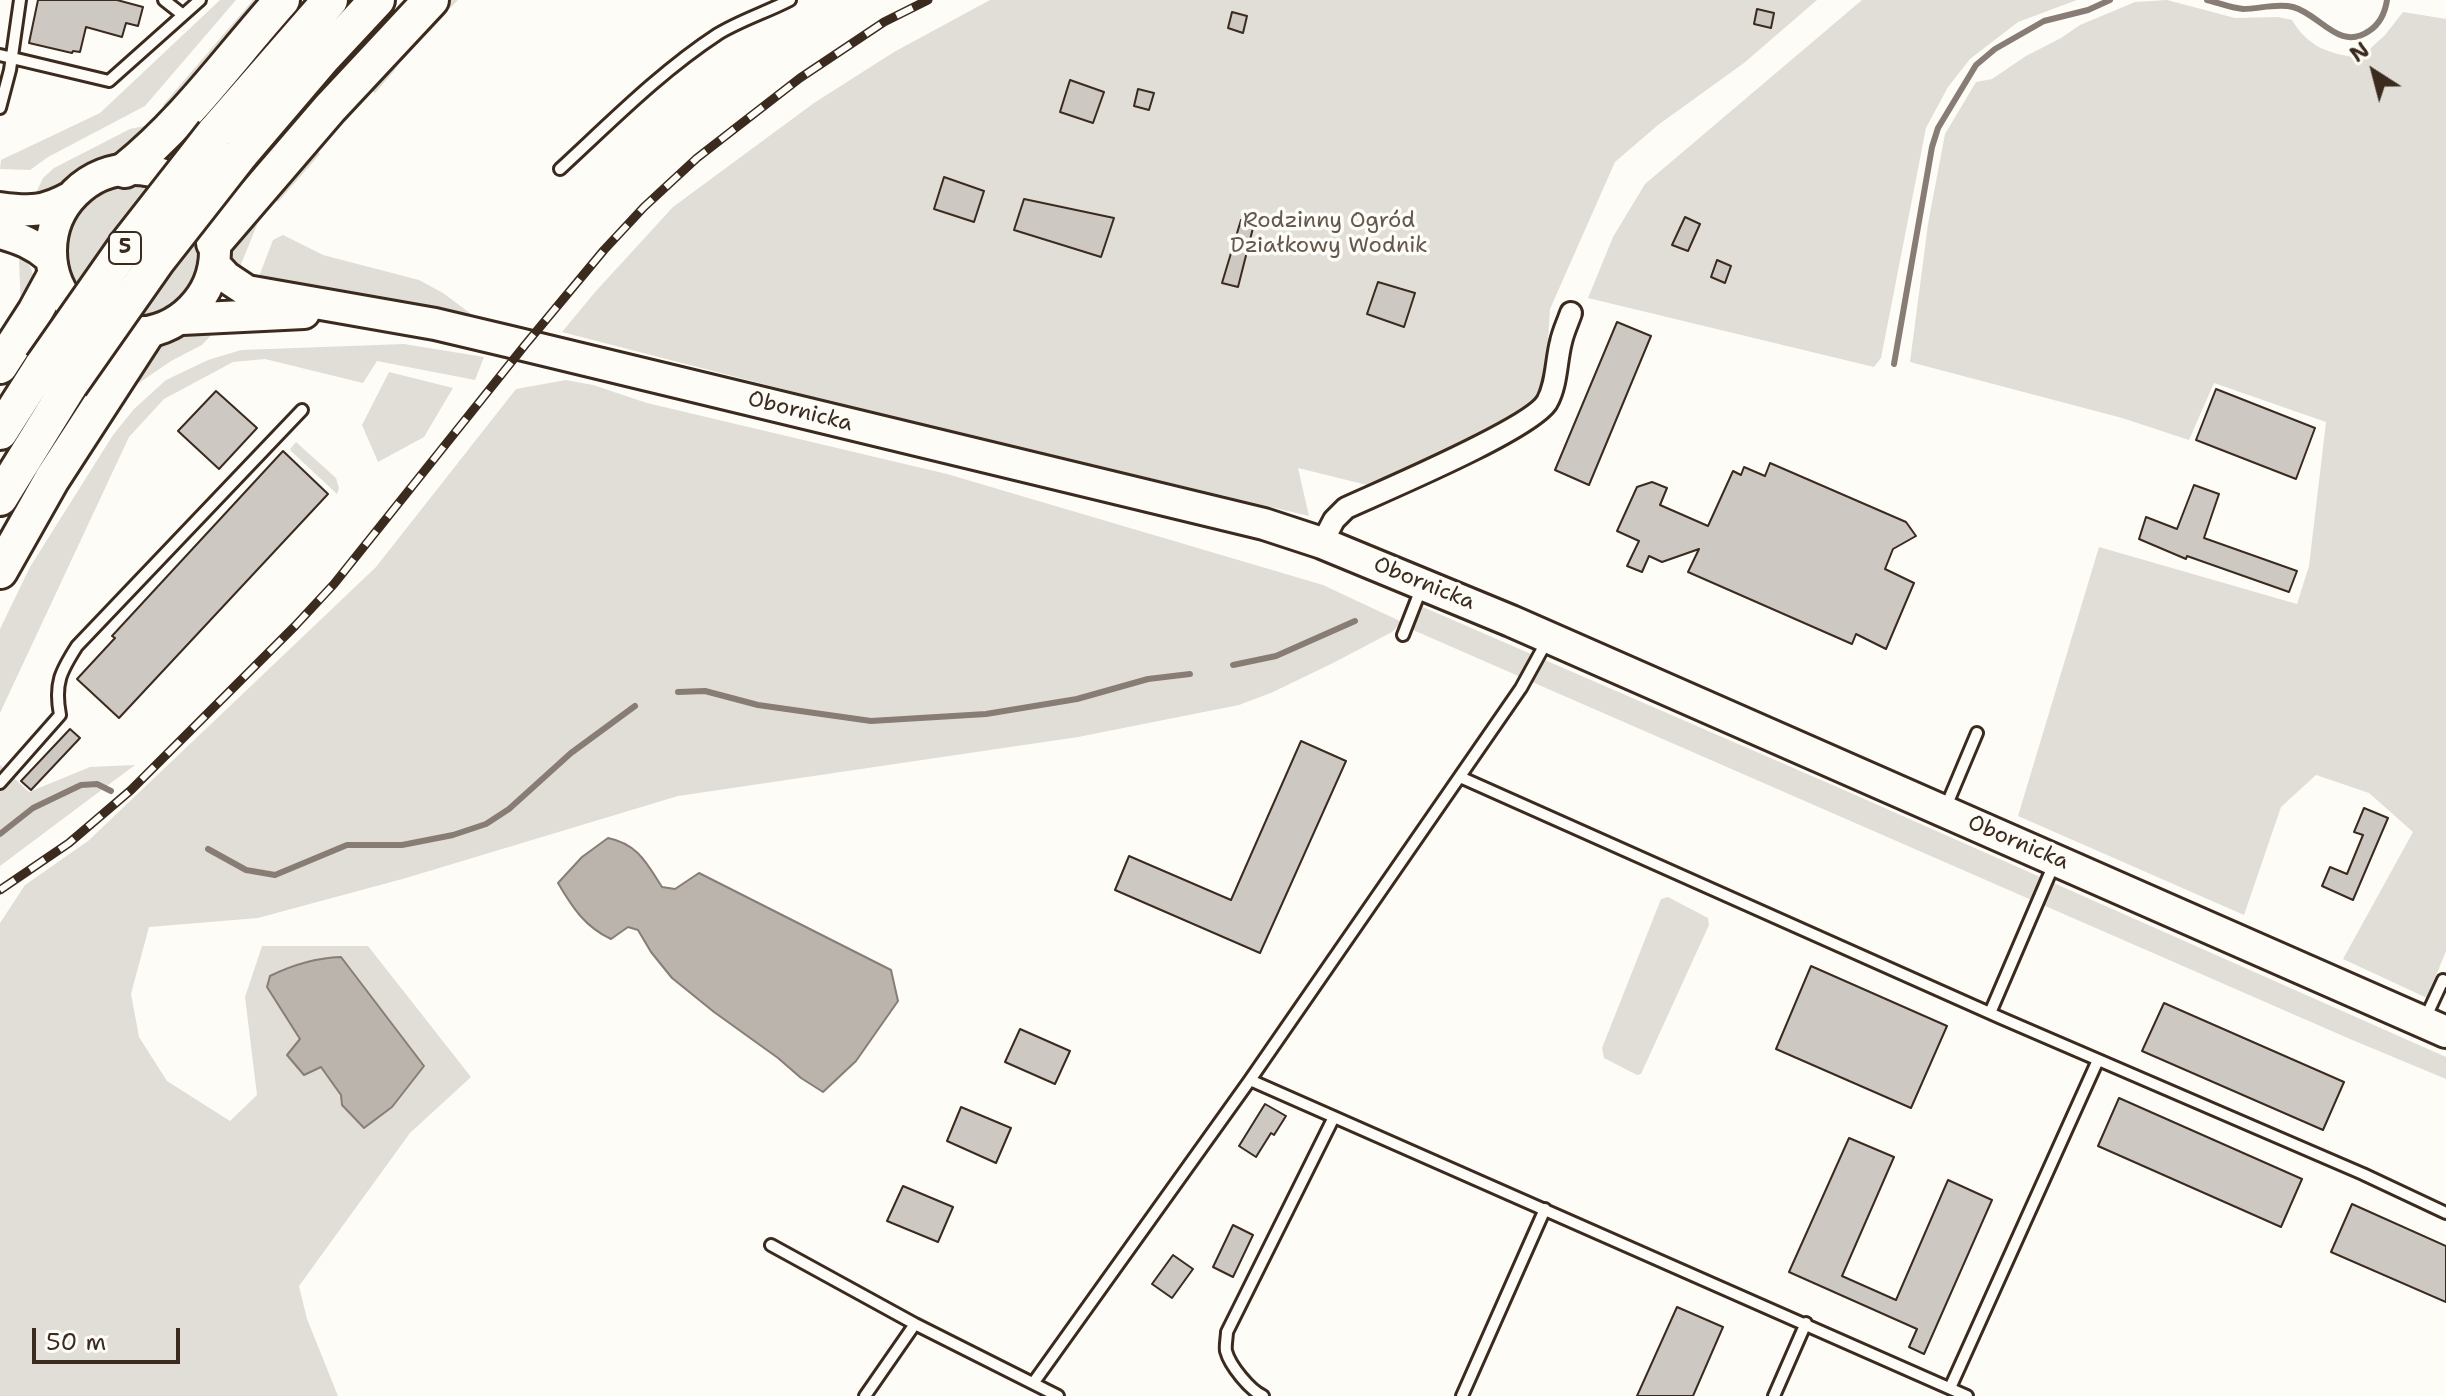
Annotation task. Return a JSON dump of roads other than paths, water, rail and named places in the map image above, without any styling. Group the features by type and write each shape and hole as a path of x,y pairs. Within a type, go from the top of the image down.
{"main road":[{"path":"125,170 169,131 282,0"},
{"name":"5","path":"0,432 128,243 214,133 330,0"},
{"name":"5","path":"0,498 70,385 157,261 240,155 377,0"},
{"path":"214,253 330,108 431,0"},
{"path":"0,233 36,246 51,268 66,298 94,322 124,334 159,331 182,319 206,290 214,253 206,211 179,180 157,172 125,170 94,179 71,197 55,220 51,268 35,312 0,366"},
{"path":"0,208 43,210 71,197"},
{"name":"Obornicka","path":"214,253 226,277 247,291 435,324 1264,524 1322,543 1549,637 2435,1027"},
{"name":"Obornicka","path":"182,319 344,310"},
{"path":"0,571 52,479 146,334"}],"street":[{"path":"1322,543 1334,520 1346,508 1531,418 1547,402 1571,313"}],"lane":[{"path":"0,108 10,70 5,56 20,0"},
{"path":"164,0 183,15"},
{"path":"5,56 109,81 200,0"},
{"path":"560,169 644,90 682,59 721,33 790,0"},
{"path":"0,783 60,715 56,696 60,672 77,646 302,410"},
{"path":"1403,635 1422,583"},
{"path":"1034,1382 1250,1080 1460,777 1528,678 1549,637"},
{"path":"1944,811 1977,733"},
{"path":"1460,777 2446,1213"},
{"path":"1990,1013 2056,860"},
{"path":"2435,1027 2443,980 2446,982"},
{"path":"1950,1388 2098,1060"},
{"path":"1250,1080 1967,1396"},
{"path":"1263,1396 1254,1392 1237,1371 1226,1351 1227,1332 1334,1117"},
{"path":"1462,1396 1545,1209"},
{"path":"771,1245 915,1324 1058,1396"},
{"path":"1774,1396 1806,1323"},
{"path":"865,1396 915,1324"}],"waterway":[{"path":"1894,364 1932,147 1938,128 1976,65 1995,49 2044,21 2088,10 2110,0"},
{"path":"2207,0 2243,9 2293,7 2330,30 2348,37 2358,36 2376,25 2387,0"},
{"path":"1233,665 1276,656 1355,621"},
{"path":"678,692 705,691 758,705 871,721 986,714 1077,699 1148,679 1190,674"},
{"path":"208,849 246,870 275,875 347,845 402,845 453,835 486,824 509,809 571,753 635,706"},
{"path":"0,834 33,808 81,785 97,784 111,791"}],"railway":[{"path":"0,890 69,843 131,790 295,626 334,584 604,250 644,207 697,158 800,78 884,22 928,0"}],"park label":[{"name":"Rodzinny Ogród Działkowy Wodnik","path":"1329,234"}]}
